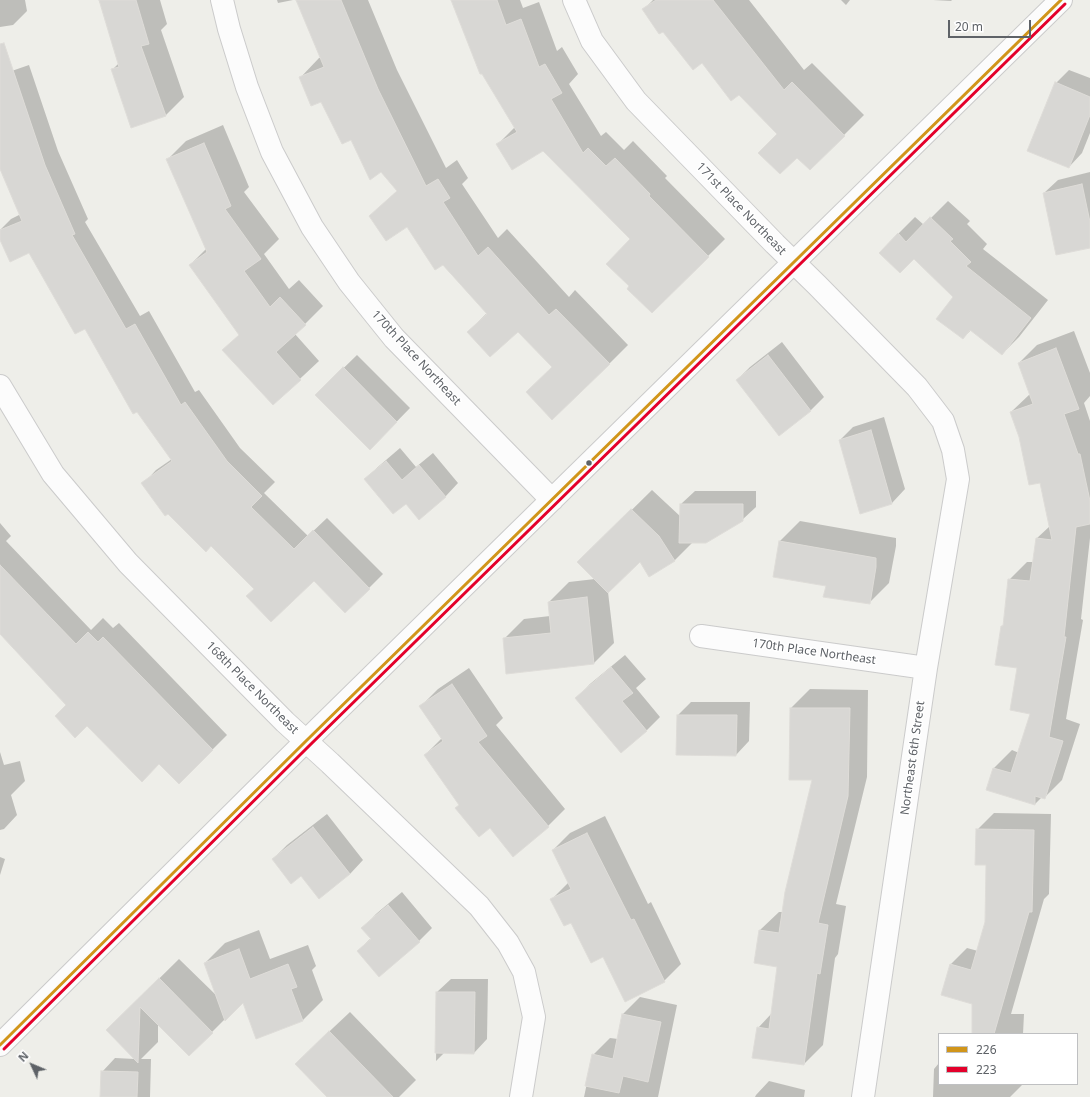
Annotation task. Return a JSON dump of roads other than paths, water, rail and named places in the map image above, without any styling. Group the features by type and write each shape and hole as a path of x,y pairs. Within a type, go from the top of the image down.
{"street":[{"name":"170th Place Northeast","path":"222,0 229,29 247,87 272,152 312,227 349,282 394,338 552,500"},
{"name":"171st Place Northeast","path":"574,0 592,42 636,101 917,387 943,421"},
{"path":"0,1045 306,741 1061,0"},
{"name":"168th Place Northeast","path":"0,386 53,474 128,563 285,722 330,763 478,906 508,943 524,972 534,1017 521,1097"},
{"name":"Northeast 6th Street","path":"864,1097 926,668 958,479 953,450 943,421"},
{"name":"170th Place Northeast","path":"701,636 926,668"}]}
